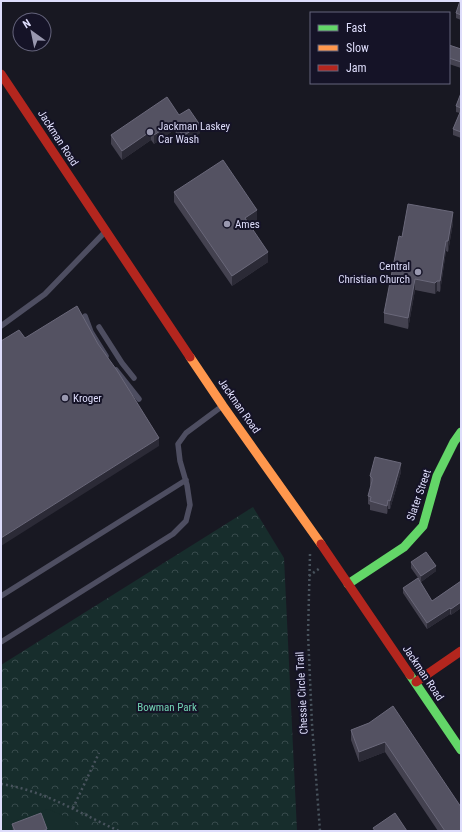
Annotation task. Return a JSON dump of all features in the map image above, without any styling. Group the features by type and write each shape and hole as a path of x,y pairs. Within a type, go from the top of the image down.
{"street":[{"name":"Jackman Road","path":"1,74 223,406 416,682 461,750"},
{"name":"Slater Street","path":"348,584 404,547 422,526 437,476 454,442 461,432"},
{"path":"416,682 461,651"}],"lane":[{"path":"1,326 45,294 105,231"},
{"path":"85,316 90,332 115,369 139,399"},
{"path":"99,327 122,363 134,378"},
{"path":"1,642 173,534 186,521 190,505 186,480 180,461 178,444 186,433 223,406"},
{"path":"1,596 186,480"}],"path":[{"name":"Chessie Circle Trail","path":"310,553 308,634 312,724 320,831"},
{"path":"73,808 99,753"},
{"path":"1,784 14,786 73,808 119,831"}],"green space":[{"name":"Bowman Park","path":"253,507 284,558 297,831 1,831 1,665"},
{"path":"48,809 75,821 76,831 8,831 12,822"}],"building":[{"path":"461,1 461,15 456,13"},
{"path":"450,45 461,49 461,62 450,58"},
{"path":"461,93 461,108 456,106"},
{"name":"Jackman Laskey Car Wash","path":"167,97 179,115 189,109 200,125 183,136 174,122 154,135 151,131 122,151 111,135"},
{"path":"461,110 461,132 453,129"},
{"path":"223,160 257,210 245,218 268,252 232,276 174,192"},
{"name":"Central Christian Church","path":"408,204 453,212 448,241 446,241 440,281 435,283 415,279 408,318 384,313 399,236 402,237"},
{"name":"Kroger","path":"77,306 98,344 116,369 159,438 1,538 1,341 19,330 25,338"},
{"path":"375,457 401,463 390,501 388,500 387,506 370,501 371,497 368,496 372,481 370,476"},
{"path":"426,552 436,566 421,576 411,562"},
{"path":"418,578 432,601 461,581 461,602 427,623 403,588"},
{"path":"393,706 461,807 461,831 445,831 385,742 359,752 351,730 369,723"},
{"path":"41,813 47,829 43,831 15,831 12,824"},
{"path":"395,813 407,831 375,831 373,828"}],"traffic: fast":[{"path":"348,584 404,547 423,526 437,476 454,442 461,432"},
{"path":"410,675 461,750"}],"traffic: slow":[{"path":"190,357 321,544"}],"traffic: jam":[{"path":"1,74 190,357"},
{"path":"321,544 410,675"},
{"path":"416,682 461,651"}],"place":[{"name":"Jackman Laskey Car Wash","path":"150,132"},
{"name":"Ames","path":"227,224"},
{"name":"Central Christian Church","path":"418,272"},
{"name":"Kroger","path":"65,398"}]}
